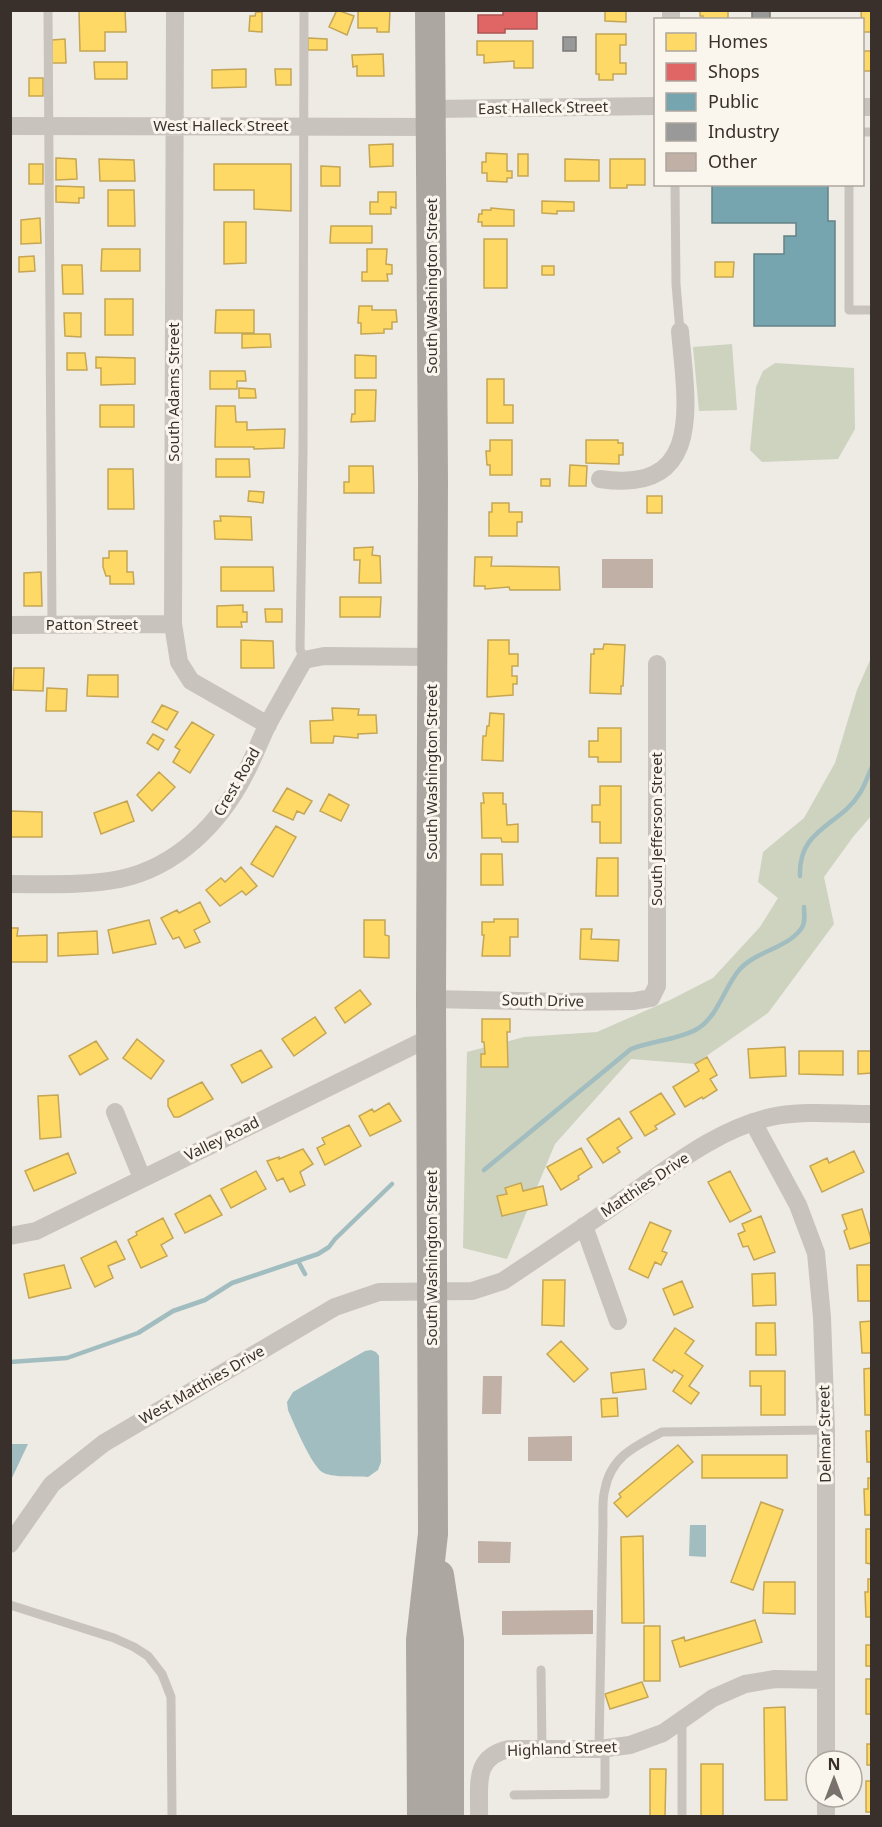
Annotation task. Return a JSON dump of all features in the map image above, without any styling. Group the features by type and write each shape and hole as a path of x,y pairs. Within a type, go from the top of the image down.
{"main road":[{"name":"South Washington Street","path":"422,1816 421,1640 433,1534 430,10"},
{"name":"South Washington Street","path":"433,1534 449,1640 449,1816"}],"street":[{"name":"South Adams Street","path":"175,10 173,624 178,662 191,681 268,725"},
{"name":"East Halleck Street","path":"432,118 654,106"},
{"name":"West Halleck Street","path":"10,126 303,127 432,118"},
{"path":"600,479 622,483 643,480 661,472 672,460 682,443 686,406 680,331"},
{"name":"Patton Street","path":"10,625 173,624"},
{"path":"304,660 324,656 432,657"},
{"name":"Crest Road","path":"10,884 76,884 121,879 155,867 183,850 207,829 227,805 304,660"},
{"name":"South Jefferson Street","path":"653,993 657,986 657,664"},
{"name":"South Drive","path":"431,999 633,1001 651,998 653,993"},
{"name":"Valley Road","path":"10,1236 36,1231 431,1037"},
{"path":"115,1113 142,1178"},
{"name":"Matthies Drive","path":"432,1293 472,1291 503,1281 692,1152 753,1122 773,1117 808,1114 872,1114"},
{"name":"Delmar Street","path":"753,1122 798,1205 816,1253 822,1317 826,1430 826,1749"},
{"path":"584,1226 618,1320"},
{"name":"West Matthies Drive","path":"10,1544 52,1484 114,1437 335,1307 379,1292 432,1293"},
{"name":"Highland Street","path":"479,1816 480,1777 484,1761 495,1752 509,1749 602,1749 630,1745 663,1733 713,1698 745,1684 775,1679 826,1680"}],"lane":[{"path":"48,10 52,625"},
{"path":"304,10 300,649 304,660"},
{"path":"675,186 676,284 680,331"},
{"path":"849,186 849,310 872,310"},
{"path":"514,1795 605,1794 602,1749 603,1522 604,1489 615,1463 638,1444 662,1432 826,1430"},
{"path":"10,1605 114,1638 134,1647 148,1656 162,1674 171,1697 172,1816"},
{"path":"541,1670 542,1750"},
{"path":"682,1720 682,1816"}],"green space":[{"path":"732,344 737,410 699,411 693,347"},
{"path":"775,363 854,368 855,429 838,459 762,462 750,450 756,387 763,371"},
{"path":"871,658 871,816 824,877 834,924 768,1013 695,1064 631,1059 555,1144 507,1259 463,1248 467,1052 524,1037 597,1032 713,978 760,927 778,898 758,882 763,852 804,818 835,763 857,690"}],"water":[{"path":"371,1350 379,1356 381,1462 378,1470 368,1477 326,1474 318,1468 308,1453 288,1410 287,1402 293,1392 365,1351"},
{"path":"10,1444 28,1444 11,1480"},
{"path":"690,1525 706,1525 706,1557 689,1556"}],"building: Homes":[{"path":"79,10 125,10 126,32 105,32 105,51 80,51"},
{"path":"337,10 354,16 347,35 329,27"},
{"path":"358,10 390,10 389,32 377,32 377,28 358,28"},
{"path":"605,10 626,10 626,22 605,21"},
{"path":"700,10 728,10 728,18 700,16"},
{"path":"861,10 872,10 872,32 864,32 864,18 861,18"},
{"path":"256,12 262,12 262,32 249,31 250,16 255,16"},
{"path":"596,34 626,34 626,45 620,45 620,63 626,63 626,74 613,74 613,80 599,80 599,74 596,74"},
{"path":"308,38 327,39 327,50 308,50"},
{"path":"65,39 66,63 52,63 52,40"},
{"path":"477,41 533,41 533,68 514,68 514,61 484,63 484,55 477,55"},
{"path":"864,51 872,51 872,71 864,71"},
{"path":"383,54 384,76 357,76 357,66 353,67 352,55"},
{"path":"94,62 127,62 127,79 95,79"},
{"path":"246,69 246,87 212,88 212,70"},
{"path":"275,69 291,69 291,85 276,85"},
{"path":"29,78 43,78 43,96 29,96"},
{"path":"393,144 393,166 370,167 369,145"},
{"path":"486,153 507,154 507,171 512,171 512,178 507,178 507,182 487,181 487,173 482,173 482,162 486,162"},
{"path":"518,154 528,154 528,176 518,176"},
{"path":"56,158 76,159 77,179 56,180"},
{"path":"99,159 134,160 135,181 100,181"},
{"path":"565,159 599,160 599,181 565,181"},
{"path":"610,159 645,159 645,185 610,188"},
{"path":"29,164 43,164 43,184 29,184"},
{"path":"214,164 291,164 291,211 254,209 254,190 214,190"},
{"path":"321,166 340,167 340,186 321,186"},
{"path":"56,186 84,187 84,198 79,198 79,203 56,202"},
{"path":"108,190 134,190 135,226 108,226"},
{"path":"378,192 396,192 396,208 391,207 391,214 370,214 370,202 378,202"},
{"path":"542,201 574,202 574,211 557,211 557,214 542,213"},
{"path":"491,208 514,210 514,226 482,226 482,222 478,222 479,214 482,214 482,210 491,210"},
{"path":"40,218 41,243 21,244 21,220"},
{"path":"224,222 246,222 246,263 224,264"},
{"path":"331,226 372,226 372,243 330,243"},
{"path":"484,239 507,239 507,288 484,288"},
{"path":"102,249 140,249 140,271 101,271"},
{"path":"367,249 387,249 386,264 392,265 392,274 387,274 388,281 362,281 362,272 367,272"},
{"path":"34,256 35,271 19,272 19,257"},
{"path":"715,262 734,262 733,277 715,277"},
{"path":"62,265 82,265 83,294 63,294"},
{"path":"542,266 554,266 554,275 542,275"},
{"path":"105,299 133,299 133,335 105,335"},
{"path":"359,306 372,306 372,310 396,310 397,322 392,322 392,329 384,329 384,333 361,334 361,323 358,323"},
{"path":"216,310 254,310 254,333 215,333"},
{"path":"64,313 81,313 81,337 65,336"},
{"path":"242,334 270,334 271,347 242,348"},
{"path":"67,353 85,353 87,370 67,370"},
{"path":"355,355 376,356 376,378 355,378"},
{"path":"96,357 135,358 135,384 101,385 101,368 96,368"},
{"path":"210,371 245,371 246,381 237,381 237,389 210,389"},
{"path":"487,379 504,379 504,405 513,405 513,423 487,423"},
{"path":"239,388 255,389 256,398 239,398"},
{"path":"355,390 376,390 375,421 351,422 352,414 355,414"},
{"path":"100,405 134,405 134,427 100,427"},
{"path":"216,406 235,406 236,422 247,422 247,430 285,429 284,448 215,447"},
{"path":"490,440 512,440 512,475 490,475 486,451 490,451"},
{"path":"586,440 618,440 618,443 623,443 623,455 619,455 619,464 586,463"},
{"path":"216,459 249,459 250,477 216,477"},
{"path":"570,465 587,466 586,486 569,486"},
{"path":"349,466 373,466 374,493 344,493 344,482 349,482"},
{"path":"108,469 133,469 134,509 108,509"},
{"path":"541,479 550,479 550,486 541,486"},
{"path":"249,491 264,492 263,503 248,501"},
{"path":"647,496 662,496 662,513 647,513"},
{"path":"492,503 509,503 509,512 522,512 522,522 517,522 517,536 489,536 489,512 492,512"},
{"path":"220,516 251,517 252,540 215,539 214,521 221,521"},
{"path":"373,547 372,555 380,556 381,583 359,583 360,560 354,560 354,548"},
{"path":"109,551 127,551 127,572 133,572 134,584 110,584 110,576 106,576 103,567 103,558 109,558"},
{"path":"475,557 492,557 491,566 559,567 560,590 510,590 509,587 485,589 485,586 474,586"},
{"path":"221,567 273,567 274,591 221,591"},
{"path":"41,572 42,606 24,606 24,573"},
{"path":"340,597 381,597 380,617 340,617"},
{"path":"243,605 243,612 247,612 247,622 241,622 242,627 217,627 217,606"},
{"path":"265,609 282,609 282,622 266,622"},
{"path":"241,640 273,641 274,668 241,668"},
{"path":"488,640 509,640 509,654 518,654 518,666 512,666 512,676 517,676 517,684 513,684 513,695 487,697"},
{"path":"604,644 625,645 621,694 590,693 591,654 594,654 594,649 603,649"},
{"path":"14,668 44,668 43,691 13,690"},
{"path":"88,675 118,675 118,697 87,696"},
{"path":"47,688 67,689 66,711 46,711"},
{"path":"162,705 178,712 167,730 152,722"},
{"path":"332,708 359,709 358,715 376,715 377,733 358,734 358,738 334,736 333,743 311,743 310,721 333,720"},
{"path":"490,713 504,714 503,761 482,760 483,736 486,736"},
{"path":"192,722 214,735 190,773 173,762 180,750 175,747"},
{"path":"598,728 621,728 621,762 598,762 598,757 589,757 589,741 598,741"},
{"path":"153,734 164,740 158,750 147,743"},
{"path":"159,772 175,787 152,811 137,795"},
{"path":"600,786 621,786 621,843 600,843 600,822 592,822 592,805 600,805"},
{"path":"287,788 312,801 304,814 297,811 293,820 273,811"},
{"path":"483,793 503,793 507,825 518,824 518,842 502,842 501,838 482,838"},
{"path":"329,794 349,805 341,821 320,811"},
{"path":"127,801 134,821 101,834 94,813"},
{"path":"10,811 42,812 42,837 10,837"},
{"path":"276,826 296,837 273,877 251,864"},
{"path":"481,854 502,854 503,885 481,885"},
{"path":"597,858 618,858 618,896 596,896"},
{"path":"241,867 257,886 246,895 242,891 220,906 206,890 221,878 225,882"},
{"path":"200,902 210,922 194,930 200,942 185,948 179,937 173,939 161,918 177,910 179,913"},
{"path":"494,919 518,919 518,937 510,937 510,956 482,956 484,935 482,935 482,922 494,922"},
{"path":"149,920 156,944 113,953 108,930"},
{"path":"364,920 385,920 385,935 389,936 389,958 364,957"},
{"path":"10,928 18,928 17,936 47,935 47,962 10,962"},
{"path":"581,929 592,929 591,939 619,940 618,961 580,959"},
{"path":"97,931 98,954 58,956 58,933"},
{"path":"360,990 371,1004 345,1023 335,1008"},
{"path":"315,1017 326,1033 294,1056 282,1039"},
{"path":"482,1019 510,1019 510,1032 507,1032 508,1067 481,1067 481,1054 485,1054 484,1042 482,1042"},
{"path":"137,1039 164,1061 151,1079 123,1058"},
{"path":"96,1041 108,1059 80,1075 69,1056"},
{"path":"785,1047 786,1076 750,1078 748,1049"},
{"path":"261,1050 272,1067 242,1083 231,1065"},
{"path":"799,1051 843,1051 843,1075 799,1074"},
{"path":"858,1051 872,1051 872,1073 858,1074"},
{"path":"707,1057 717,1075 710,1079 717,1090 685,1107 673,1087 699,1071 695,1064"},
{"path":"202,1082 213,1099 179,1117 174,1117 168,1106 168,1099"},
{"path":"661,1093 675,1114 655,1126 657,1129 645,1136 630,1112"},
{"path":"58,1095 61,1137 40,1139 38,1096"},
{"path":"389,1103 401,1121 370,1136 359,1116 372,1109 374,1112"},
{"path":"619,1118 632,1138 617,1148 620,1152 603,1163 587,1139"},
{"path":"349,1125 361,1146 325,1165 317,1148 325,1144 322,1138"},
{"path":"581,1148 592,1167 578,1176 579,1179 561,1190 547,1167"},
{"path":"303,1149 313,1164 300,1172 305,1185 290,1192 283,1178 277,1181 267,1161 279,1157 279,1159"},
{"path":"854,1151 864,1172 822,1192 810,1166 827,1158 829,1163"},
{"path":"68,1153 76,1173 34,1191 25,1171"},
{"path":"256,1171 266,1189 231,1208 221,1189"},
{"path":"730,1171 751,1211 730,1222 708,1182"},
{"path":"521,1183 523,1191 543,1186 547,1205 502,1216 497,1196 507,1194 505,1188"},
{"path":"210,1195 222,1215 185,1233 175,1214"},
{"path":"862,1209 872,1242 850,1249 842,1215"},
{"path":"761,1216 775,1252 754,1260 748,1246 743,1247 738,1234 745,1231 742,1224"},
{"path":"163,1218 173,1238 161,1245 167,1256 141,1268 128,1240 137,1235 136,1232"},
{"path":"650,1222 671,1231 662,1251 667,1253 661,1265 655,1262 648,1278 629,1269"},
{"path":"116,1241 125,1259 108,1266 113,1278 95,1287 81,1258"},
{"path":"64,1265 71,1288 29,1298 24,1274"},
{"path":"857,1265 872,1265 872,1301 858,1301"},
{"path":"775,1273 776,1305 753,1306 752,1274"},
{"path":"543,1280 565,1280 564,1326 542,1325"},
{"path":"682,1281 693,1307 674,1315 663,1289"},
{"path":"872,1321 872,1353 862,1353 860,1322"},
{"path":"756,1323 775,1323 776,1355 756,1355"},
{"path":"675,1328 694,1341 685,1353 703,1366 689,1386 699,1393 691,1404 673,1391 683,1376 674,1370 672,1373 653,1360"},
{"path":"561,1341 588,1369 574,1382 547,1354"},
{"path":"872,1368 872,1415 865,1415 864,1369"},
{"path":"644,1369 646,1389 613,1393 611,1373"},
{"path":"750,1371 785,1371 785,1415 761,1415 761,1386 750,1386"},
{"path":"617,1398 618,1416 602,1417 601,1399"},
{"path":"866,1431 872,1431 872,1462 867,1462"},
{"path":"678,1445 693,1462 627,1517 614,1503 621,1497 619,1494"},
{"path":"702,1455 787,1455 787,1478 702,1478"},
{"path":"868,1478 872,1478 872,1515 865,1515 864,1489 868,1489"},
{"path":"761,1502 783,1510 753,1590 731,1582"},
{"path":"866,1529 872,1529 872,1564 866,1563"},
{"path":"643,1536 644,1623 622,1623 621,1537"},
{"path":"868,1579 872,1579 872,1617 866,1617 865,1592 868,1592"},
{"path":"764,1582 795,1582 795,1614 763,1613"},
{"path":"755,1620 762,1642 680,1667 672,1641 684,1637 685,1641"},
{"path":"644,1626 660,1626 660,1681 644,1681"},
{"path":"866,1645 872,1645 872,1666 866,1666"},
{"path":"866,1679 872,1679 872,1714 866,1714"},
{"path":"642,1682 648,1697 610,1709 605,1694"},
{"path":"785,1707 787,1800 765,1800 764,1708"},
{"path":"867,1744 872,1744 872,1765 867,1765"},
{"path":"701,1764 723,1764 723,1816 701,1816"},
{"path":"650,1769 666,1769 665,1816 650,1816"},
{"path":"866,1781 872,1781 872,1812 866,1812"}],"building: Shops":[{"path":"503,11 537,11 537,29 505,29 505,33 478,33 478,15 503,15"}],"building: Public":[{"path":"712,186 828,186 828,221 835,221 835,326 754,326 754,254 784,254 784,236 796,236 796,223 712,223"}],"building: Industry":[{"path":"752,11 770,11 770,18 752,18"},
{"path":"563,37 576,37 576,51 563,51"}],"building: Other":[{"path":"602,559 653,559 653,588 602,588"},
{"path":"483,1376 502,1376 501,1414 482,1414"},
{"path":"572,1436 572,1461 528,1461 528,1437"},
{"path":"478,1541 511,1542 510,1563 478,1563"},
{"path":"593,1610 593,1634 502,1635 502,1611"}],"waterway":[{"path":"800,876 801,860 806,847 813,837 852,804 862,790 872,767"},
{"path":"484,1170 631,1049 683,1035 704,1024 716,1009 740,969 754,958 795,936 803,927 804,907"},
{"path":"10,1362 67,1358 138,1333 173,1311 205,1300 232,1283 318,1254 329,1247 392,1184"},
{"path":"298,1261 305,1274"}]}
